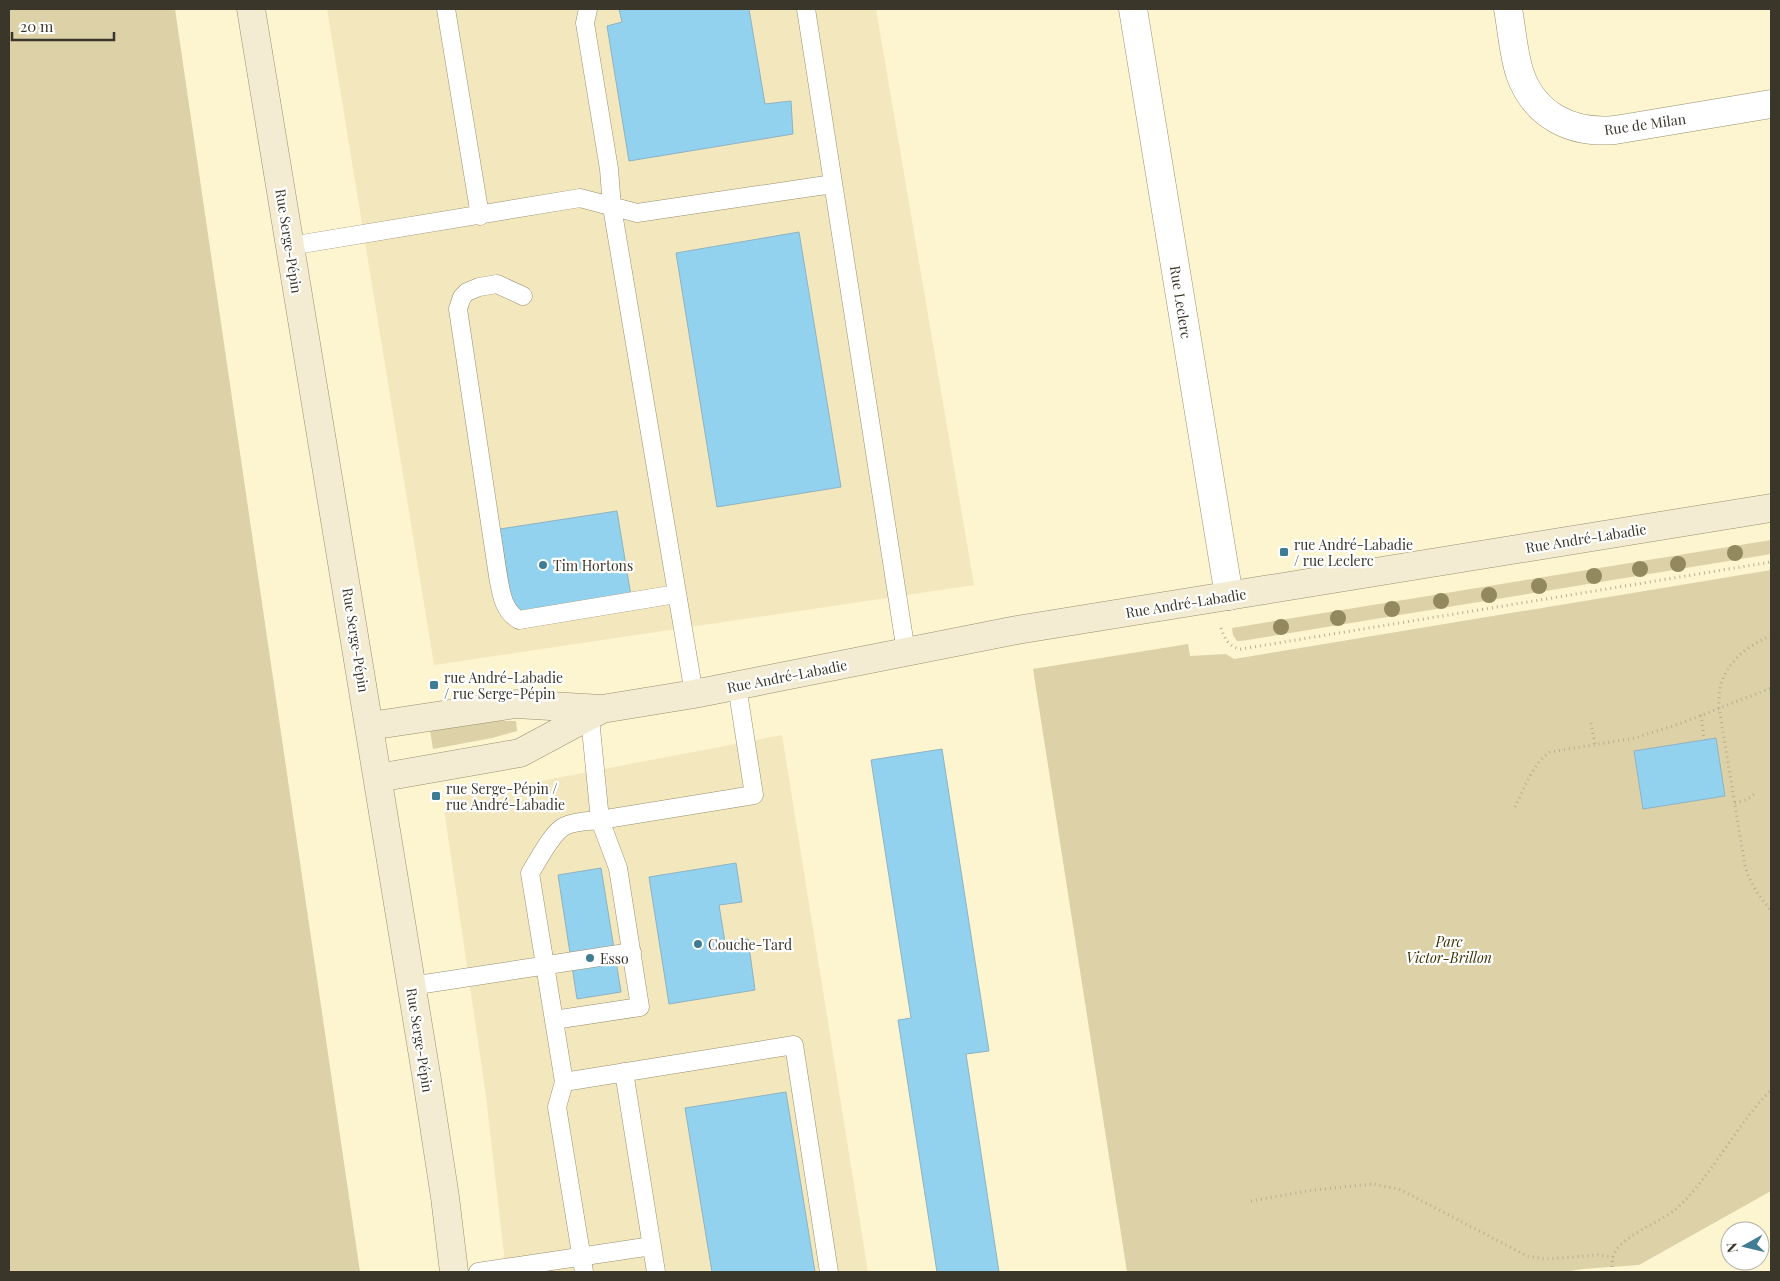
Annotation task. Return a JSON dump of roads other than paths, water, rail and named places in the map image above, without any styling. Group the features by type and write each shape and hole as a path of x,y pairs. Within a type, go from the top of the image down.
{"street":[{"name":"Rue Serge-Pépin","path":"252,9 370,726 445,1197 454,1272"},
{"name":"Rue Leclerc","path":"1134,9 1229,596"},
{"name":"Rue de Milan","path":"1508,9 1516,60 1524,83 1530,94 1542,108 1567,125 1590,131 1615,130 1771,104"},
{"name":"Rue André-Labadie","path":"370,726 516,704 594,711 737,686 1017,630 1771,508"},
{"name":"Rue André-Labadie","path":"378,778 520,753 594,711"}],"lane":[{"path":"446,9 480,216"},
{"path":"588,9 585,23 609,169 612,207 694,694"},
{"path":"806,9 906,652"},
{"path":"290,246 580,198 636,214 833,184"},
{"path":"523,296 497,284 479,287 467,292 462,297 458,309 498,576 506,608 512,616 519,620 676,594"},
{"path":"583,1265 557,1107 564,1082 530,873 557,832 564,826 754,795 737,686"},
{"path":"554,1020 640,1007 618,868 600,820 596,794 594,711"},
{"path":"411,986 632,952"},
{"path":"564,1082 794,1045 829,1272"},
{"path":"624,1072 656,1272"},
{"path":"478,1272 583,1265 652,1246"}],"place":[{"name":"rue André-Labadie / rue Leclerc","path":"1284,552"},
{"name":"Tim Hortons","path":"543,565"},
{"name":"rue André-Labadie / rue Serge-Pépin","path":"434,685"},
{"name":"rue Serge-Pépin / rue André-Labadie","path":"436,796"},
{"name":"Couche-Tard","path":"698,944"},
{"name":"Esso","path":"590,958"}],"park label":[{"name":"Parc Victor-Brillon","path":"1449,950"}]}
